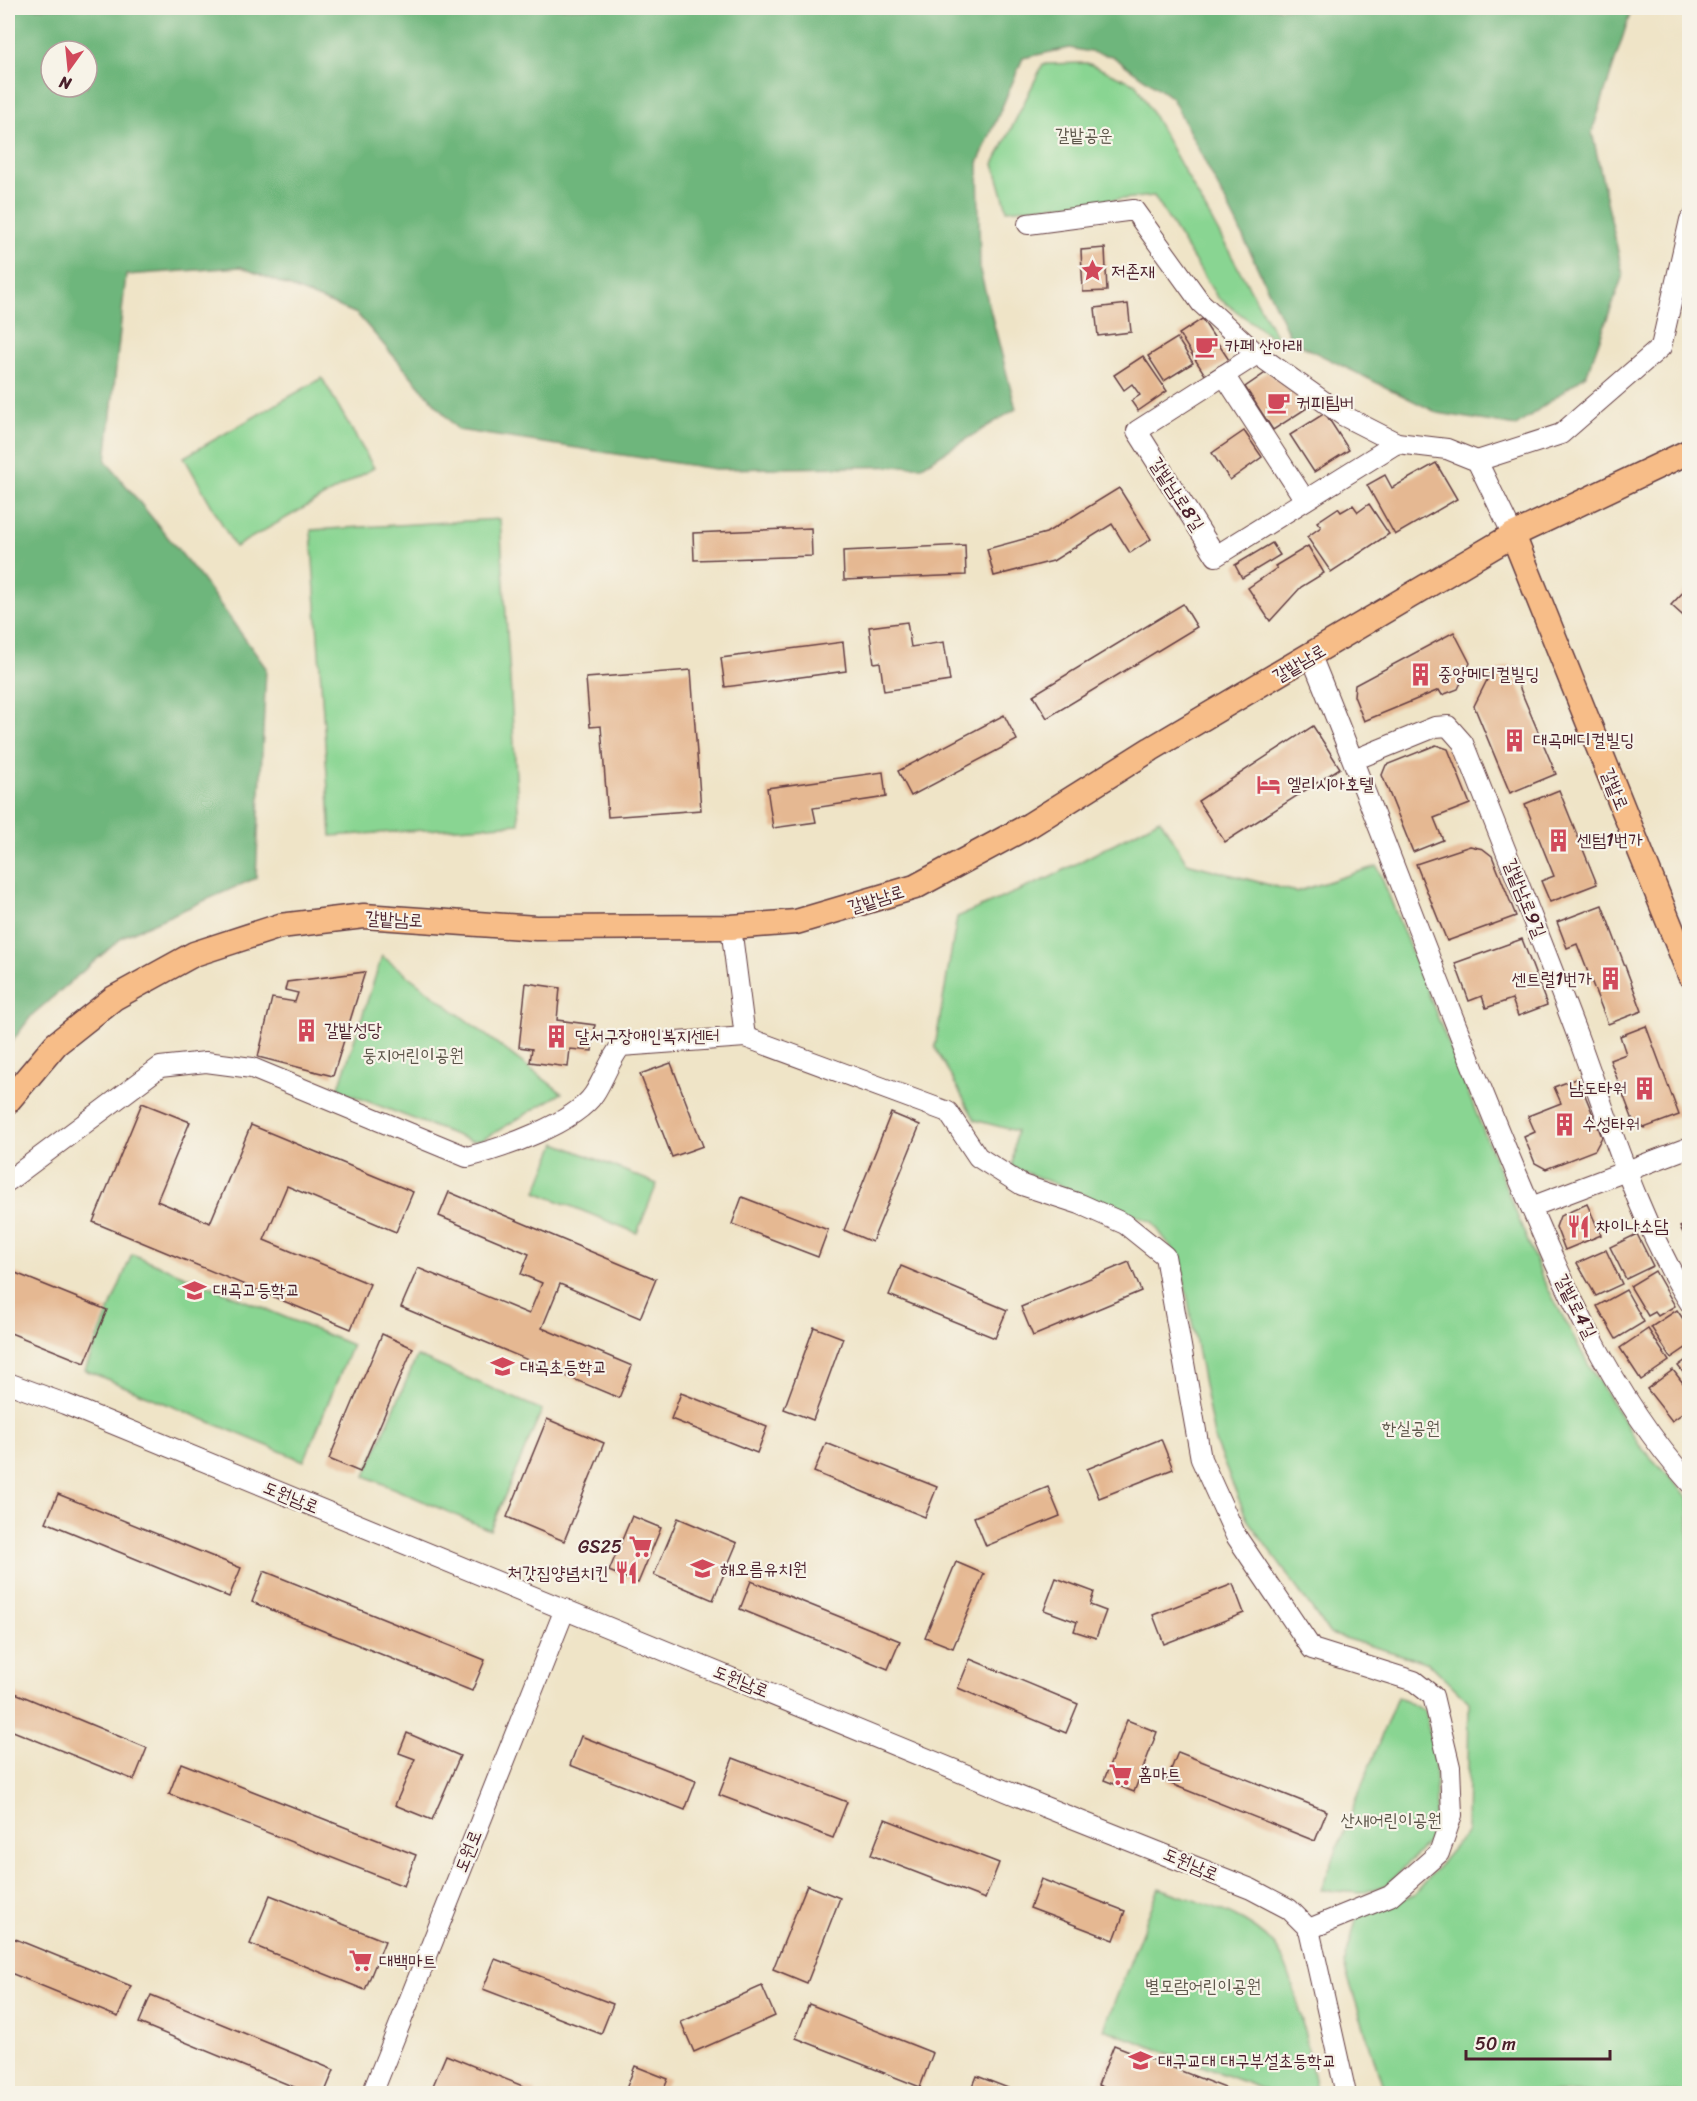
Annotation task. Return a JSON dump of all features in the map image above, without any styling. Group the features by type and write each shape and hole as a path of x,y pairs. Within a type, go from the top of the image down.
{"main road":[{"name":"갈밭남로","path":"8,1101 56,1044 114,998 194,954 280,926 364,916 536,928 731,927 796,921 915,887 1030,825 1151,749 1513,535 1689,451"},
{"name":"갈밭로","path":"1513,535 1689,975"}],"street":[{"path":"1028,224 1134,210 1201,303 1257,354 1344,416 1397,442 1447,449 1477,461 1561,434 1661,347 1689,220"},
{"name":"갈밭남로8길","path":"1257,354 1137,431 1216,556 1397,442"},
{"path":"1224,375 1305,500"},
{"path":"1477,461 1513,535"},
{"path":"1311,656 1354,760 1443,996 1531,1207 1689,1147"},
{"name":"갈밭남로9길","path":"1354,760 1435,727 1448,726 1463,743 1550,960 1627,1170"},
{"path":"731,927 744,1037"},
{"path":"8,1180 160,1067 206,1062 252,1068 467,1157 487,1152 578,1114 594,1094 610,1060 621,1046 744,1037 948,1112 978,1157 1022,1185 1080,1204 1125,1224 1165,1256 1201,1459 1236,1536 1312,1649 1414,1681 1433,1696 1450,1767 1452,1815 1439,1852 1390,1896 1309,1929 1346,2094"},
{"path":"1627,1170 1659,1247 1689,1303"},
{"name":"갈밭로4길","path":"1531,1207 1555,1264 1607,1367 1642,1425 1689,1483"},
{"name":"도원남로","path":"8,1383 1251,1889 1289,1909 1309,1929"},
{"name":"도원로","path":"372,2094 565,1609"}],"green space":[{"path":"8,8 1632,8 1592,132 1623,275 1587,374 1516,426 1438,413 1292,341 1237,224 1172,98 1112,56 1069,48 1023,58 978,163 980,271 1016,409 922,466 715,469 458,430 357,314 241,267 126,275 106,461 201,578 266,668 256,878 124,936 32,1015 8,1047"},
{"name":"갈밭공운","path":"1087,63 1136,84 1280,343 1217,297 1154,196 1007,210 994,164 1043,64"},
{"path":"322,378 374,468 235,547 184,457"},
{"path":"500,519 519,824 331,836 311,530"},
{"name":"한실공원","path":"1160,819 1187,863 1296,892 1377,866 1542,1277 1589,1366 1639,1445 1689,1498 1689,2093 1385,2093 1344,1965 1358,1913 1414,1895 1467,1832 1469,1702 1429,1663 1330,1634 1247,1519 1215,1442 1180,1259 1152,1222 1012,1167 1016,1131 975,1120 935,1047 957,917 1051,877"},
{"name":"둥지어린이공원","path":"382,956 562,1093 482,1140 471,1141 338,1090"},
{"path":"556,1143 657,1184 637,1233 536,1192"},
{"path":"132,1254 352,1345 304,1461 85,1370"},
{"path":"417,1356 542,1410 490,1530 365,1476"},
{"name":"산새어린이공원","path":"1397,1697 1425,1711 1435,1761 1436,1806 1429,1841 1389,1884 1362,1893 1321,1890"},
{"name":"별모람어린이공원","path":"1159,1888 1235,1916 1262,1933 1273,1944 1289,1973 1295,1993 1317,2093 1273,2093 1104,2029"}],"building":[{"path":"1105,248 1107,291 1083,292 1081,250"},
{"path":"1128,304 1131,332 1098,336 1095,308"},
{"path":"1202,319 1229,360 1205,375 1179,334"},
{"path":"1177,338 1193,363 1164,381 1148,356"},
{"path":"1143,356 1167,391 1138,411 1131,401 1140,395 1132,384 1124,390 1114,375"},
{"path":"1267,372 1298,393 1307,408 1273,430 1245,387"},
{"path":"1325,413 1349,450 1314,472 1290,435"},
{"path":"1244,431 1262,457 1230,480 1212,453"},
{"path":"1436,463 1457,499 1395,535 1367,485 1385,475 1392,488"},
{"path":"1119,488 1151,539 1130,553 1112,524 1053,561 994,576 987,549 1046,533"},
{"path":"1369,504 1389,534 1331,572 1307,537 1321,527 1317,522 1338,508 1341,512 1353,505 1358,512"},
{"path":"811,528 812,556 694,560 693,533"},
{"path":"1272,543 1280,555 1242,578 1235,565"},
{"path":"965,545 966,575 844,580 843,551"},
{"path":"1308,546 1324,573 1301,587 1270,621 1248,588 1277,568 1275,566"},
{"path":"1690,585 1690,622 1671,605"},
{"path":"1183,604 1197,627 1047,718 1033,695"},
{"path":"907,622 911,647 944,642 950,681 884,691 880,662 874,663 869,627"},
{"name":"중앙메디컬빌딩","path":"1454,632 1470,663 1458,689 1442,695 1439,690 1364,721 1354,696 1355,685"},
{"path":"843,642 846,671 725,687 721,658"},
{"name":"대곡메디컬빌딩","path":"1510,665 1556,774 1510,793 1474,706 1490,674"},
{"path":"691,670 701,810 608,817 601,726 590,727 586,678"},
{"path":"1004,715 1017,740 911,796 898,771"},
{"name":"엘리시아호텔","path":"1313,726 1340,768 1225,842 1198,801"},
{"path":"1436,745 1448,749 1470,804 1434,818 1443,840 1413,852 1382,775 1386,765"},
{"path":"883,772 886,797 813,808 816,822 773,828 767,788"},
{"name":"센텀1번가","path":"1559,790 1597,884 1550,902 1541,881 1554,876 1525,804"},
{"path":"1470,846 1483,849 1492,856 1516,916 1447,941 1416,864"},
{"name":"센트럴1번가","path":"1602,905 1642,1011 1608,1024 1577,944 1567,948 1557,922"},
{"path":"1522,939 1547,1005 1518,1016 1512,999 1486,1008 1482,996 1469,1001 1455,963"},
{"name":"갈밭성당","path":"365,972 333,1076 258,1057 272,998 295,1002 298,993 285,990 287,982"},
{"name":"달서구장애인복지센터","path":"526,983 560,988 557,1020 595,1025 592,1051 570,1049 568,1067 530,1062 532,1049 519,1047"},
{"name":"남도타워","path":"1646,1026 1679,1115 1644,1128 1634,1123 1610,1060 1626,1054 1620,1036"},
{"path":"671,1063 703,1146 672,1157 640,1074"},
{"name":"수성타워","path":"1578,1078 1602,1137 1595,1150 1546,1169 1535,1163 1524,1137 1535,1132 1528,1116 1561,1103 1554,1087"},
{"path":"142,1103 190,1122 157,1201 210,1223 251,1125 413,1192 396,1232 287,1186 264,1240 370,1284 351,1329 93,1222"},
{"path":"891,1113 920,1125 872,1242 844,1230"},
{"path":"449,1192 656,1279 640,1318 560,1284 542,1328 632,1366 619,1398 401,1307 418,1268 529,1314 542,1283 521,1274 529,1254 439,1216"},
{"path":"742,1197 828,1230 818,1257 732,1224"},
{"path":"1587,1204 1601,1235 1565,1250 1556,1227 1560,1216"},
{"path":"1690,1223 1690,1246 1680,1227"},
{"path":"1637,1234 1653,1266 1626,1279 1610,1247"},
{"path":"1606,1250 1622,1284 1596,1296 1577,1263"},
{"path":"1129,1262 1141,1291 1033,1336 1021,1307"},
{"path":"901,1266 1007,1310 995,1338 889,1295"},
{"path":"8,1270 107,1310 85,1363 8,1332"},
{"path":"1655,1271 1675,1306 1658,1316 1655,1312 1648,1316 1630,1286"},
{"path":"1626,1290 1644,1322 1616,1339 1597,1306"},
{"path":"1677,1310 1690,1329 1690,1345 1671,1358 1651,1327"},
{"path":"814,1327 843,1338 813,1420 784,1409"},
{"path":"1648,1329 1669,1361 1641,1380 1620,1348"},
{"path":"382,1334 413,1348 360,1472 329,1459"},
{"path":"1690,1357 1690,1381 1678,1366"},
{"path":"1673,1370 1690,1392 1690,1408 1672,1421 1647,1389"},
{"path":"681,1393 767,1427 757,1453 671,1419"},
{"path":"547,1419 604,1443 564,1541 507,1517"},
{"path":"1161,1439 1173,1469 1099,1498 1087,1469"},
{"path":"826,1443 937,1487 925,1517 814,1472"},
{"path":"1048,1487 1060,1516 986,1546 974,1517"},
{"path":"58,1494 241,1568 229,1597 46,1522"},
{"path":"632,1516 661,1528 638,1583 609,1571"},
{"path":"678,1518 737,1543 713,1600 654,1575"},
{"path":"956,1562 984,1574 953,1648 925,1637"},
{"path":"264,1571 485,1660 472,1691 252,1602"},
{"path":"1056,1578 1094,1592 1090,1605 1106,1611 1096,1638 1074,1631 1077,1622 1044,1610"},
{"path":"751,1581 900,1641 888,1669 740,1609"},
{"path":"1233,1584 1244,1613 1164,1644 1153,1615"},
{"path":"970,1659 1078,1704 1066,1733 958,1688"},
{"path":"8,1690 147,1748 134,1780 8,1729"},
{"path":"1127,1720 1157,1732 1134,1792 1104,1780"},
{"path":"407,1733 460,1756 432,1820 395,1805 415,1759 399,1753"},
{"path":"581,1736 696,1781 685,1810 570,1765"},
{"path":"1178,1752 1327,1811 1315,1841 1166,1782"},
{"path":"733,1758 847,1802 833,1838 719,1795"},
{"path":"181,1763 416,1855 404,1886 169,1794"},
{"path":"885,1819 999,1863 985,1899 871,1855"},
{"path":"1041,1879 1125,1911 1114,1940 1030,1908"},
{"path":"807,1885 840,1898 807,1983 773,1969"},
{"path":"270,1895 385,1941 365,1990 250,1944"},
{"path":"8,1936 131,1986 118,2017 8,1972"},
{"path":"495,1959 613,2004 601,2034 483,1989"},
{"path":"762,1986 775,2016 694,2052 681,2022"},
{"path":"151,1995 334,2070 324,2094 311,2094 139,2023"},
{"path":"809,2004 933,2053 920,2087 796,2038"},
{"path":"1114,2045 1238,2094 1120,2094 1098,2085"},
{"path":"446,2055 535,2091 534,2094 446,2094 432,2088"},
{"path":"635,2066 668,2079 662,2094 624,2094"},
{"path":"977,2076 1021,2093 1021,2094 970,2094"}],"place":[{"name":"저존재","path":"1093,271"},
{"name":"카페 산아래","path":"1207,346"},
{"name":"커피팀버","path":"1278,402"},
{"name":"중앙메디컬빌딩","path":"1420,674"},
{"name":"대곡메디컬빌딩","path":"1515,740"},
{"name":"엘리시아호텔","path":"1269,784"},
{"name":"센텀1번가","path":"1559,840"},
{"name":"센트럴1번가","path":"1610,979"},
{"name":"갈밭성당","path":"306,1030"},
{"name":"달서구장애인복지센터","path":"557,1036"},
{"name":"남도타워","path":"1645,1088"},
{"name":"수성타워","path":"1564,1124"},
{"name":"차이나소담","path":"1578,1226"},
{"name":"대곡고등학교","path":"195,1290"},
{"name":"대곡초등학교","path":"502,1367"},
{"name":"GS25","path":"640,1547"},
{"name":"해오름유치원","path":"702,1569"},
{"name":"처갓집양념치킨","path":"627,1573"},
{"name":"홈마트","path":"1120,1774"},
{"name":"대백마트","path":"361,1961"},
{"name":"대구교대 대구부설초등학교","path":"1140,2061"}]}
